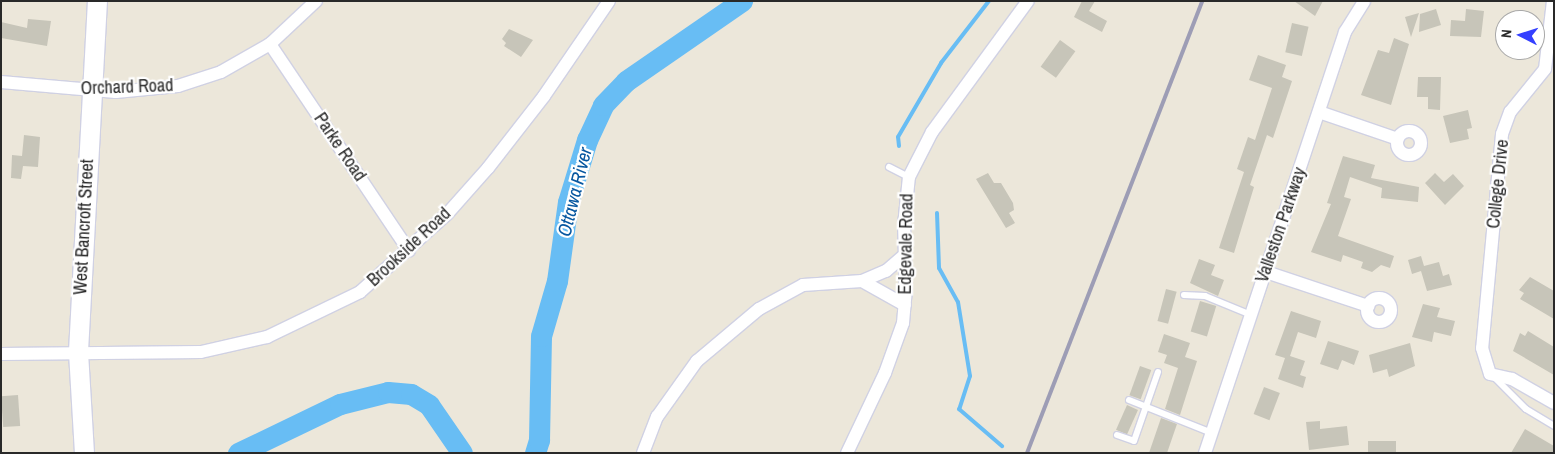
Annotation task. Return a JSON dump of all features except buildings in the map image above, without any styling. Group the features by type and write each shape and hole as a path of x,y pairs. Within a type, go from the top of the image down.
{"main road":[{"name":"West Bancroft Street","path":"84,453 78,351 97,1"}],"street":[{"name":"Orchard Road","path":"1,82 92,91 178,86 221,72 270,44 316,1"},
{"name":"Brookside Road","path":"1,354 78,351 171,355 267,337 360,292 409,251 488,168 544,96 609,1"},
{"name":"Edgevale Road","path":"847,453 885,373 905,304 904,256 909,177 932,132 1028,1"},
{"name":"Valleston Parkway","path":"1205,453 1345,32 1364,1"},
{"name":"College Drive","path":"1494,378 1484,363 1482,348 1502,134 1510,112 1545,69 1553,1"},
{"name":"Parke Road","path":"270,44 409,251"},
{"path":"1319,112 1398,139"},
{"path":"643,453 664,405 712,345 759,309 803,285 862,281 886,272 904,256"},
{"path":"1266,272 1368,306"},
{"path":"862,281 905,304"},
{"path":"1494,378 1512,379 1554,403"}],"lane":[{"path":"889,167 909,177"},
{"path":"1184,295 1205,296 1251,315"},
{"path":"1118,435 1134,441 1158,372"},
{"name":"College Drive","path":"1494,378 1526,409 1554,426"},
{"path":"1129,400 1212,433"}],"waterway":[{"name":"Ottawa River","path":"535,453 539,440 541,336 557,281 568,202 587,140 603,105 626,81 742,1"},
{"path":"899,146 898,137 941,63 989,1"},
{"path":"937,213 939,268 958,302 970,376 959,409 1002,446"},
{"name":"Ottawa River","path":"238,453 340,404 388,392 411,394 429,405 462,453"}],"railway":[{"path":"1027,453 1202,1"}]}
